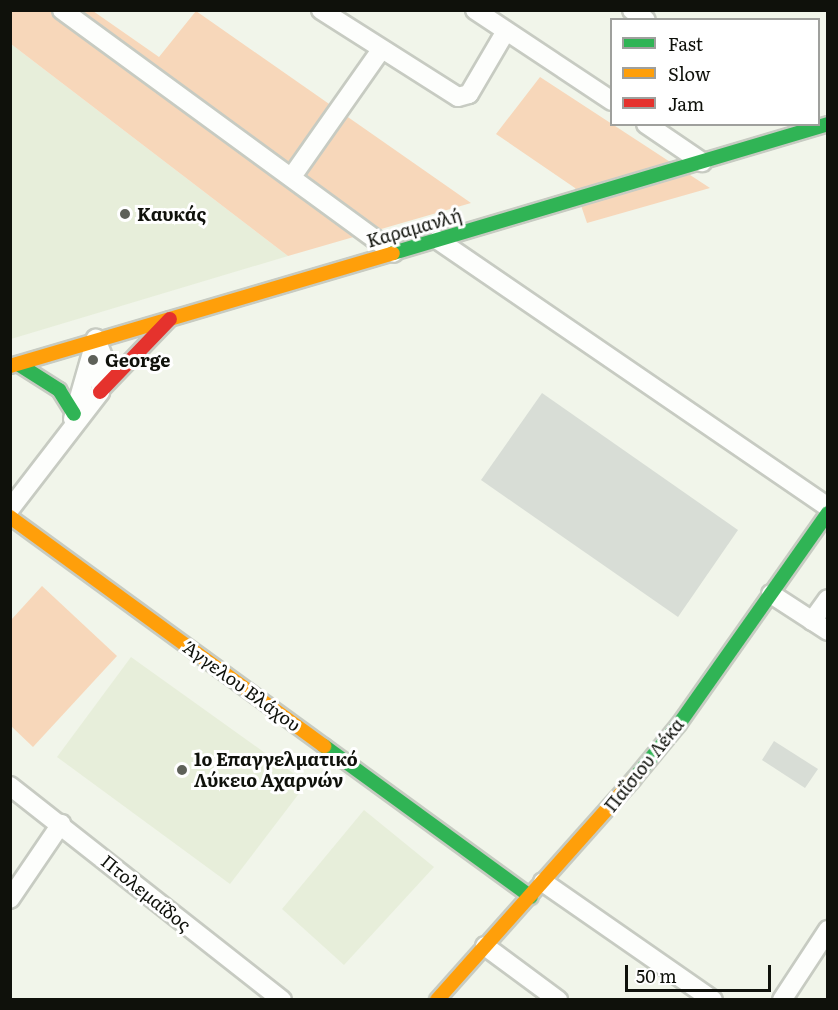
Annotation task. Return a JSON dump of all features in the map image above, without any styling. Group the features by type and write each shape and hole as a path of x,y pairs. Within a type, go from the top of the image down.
{"street":[{"path":"62,10 293,175 394,253"},
{"path":"321,10 458,97 469,94 506,31"},
{"path":"475,10 610,100"},
{"path":"293,175 381,50"},
{"path":"649,126 702,162"},
{"name":"Καραμανλή","path":"13,363 702,162 814,126"},
{"path":"438,240 828,507"},
{"path":"10,509 73,422 174,316"},
{"path":"96,339 104,359 100,392"},
{"path":"73,422 96,339"},
{"path":"13,363 59,390 73,422"},
{"name":"Παΐσιου Λέκα","path":"437,999 531,897 679,724 828,513"},
{"name":"Άγγελου Βλάχου","path":"10,517 531,897"},
{"path":"771,594 820,626 828,599"},
{"name":"Πτολεμαΐδος","path":"10,786 282,999"},
{"path":"10,898 61,824"},
{"path":"543,882 713,999"},
{"path":"782,999 828,930"},
{"path":"485,946 558,999"}],"shaded area":[{"path":"10,11 93,11 159,57 196,11 471,203 288,256 11,44"},
{"path":"11,44 288,256 11,339"},
{"path":"540,77 610,123 610,126 615,126 710,188 587,223 575,188 496,134"},
{"path":"42,586 117,656 33,747 11,726 11,620"},
{"name":"1ο Επαγγελματικό Λύκειο Αχαρνών","path":"131,657 307,783 230,884 57,757"},
{"path":"364,810 434,867 344,965 282,909"}],"building":[{"path":"542,393 738,530 678,617 481,480"},
{"path":"774,741 818,769 805,788 762,760"}],"traffic: fast":[{"path":"393,253 828,124"},
{"path":"18,364 59,390 74,414"},
{"path":"633,780 679,724 828,513"},
{"path":"324,746 531,897"}],"traffic: slow":[{"path":"10,366 393,253"},
{"path":"10,517 324,746"},
{"path":"437,1000 633,780"}],"traffic: jam":[{"path":"100,392 170,319"}],"place":[{"name":"Καυκάς","path":"125,214"},
{"name":"George","path":"93,360"},
{"name":"1ο Επαγγελματικό Λύκειο Αχαρνών","path":"182,770"}]}
